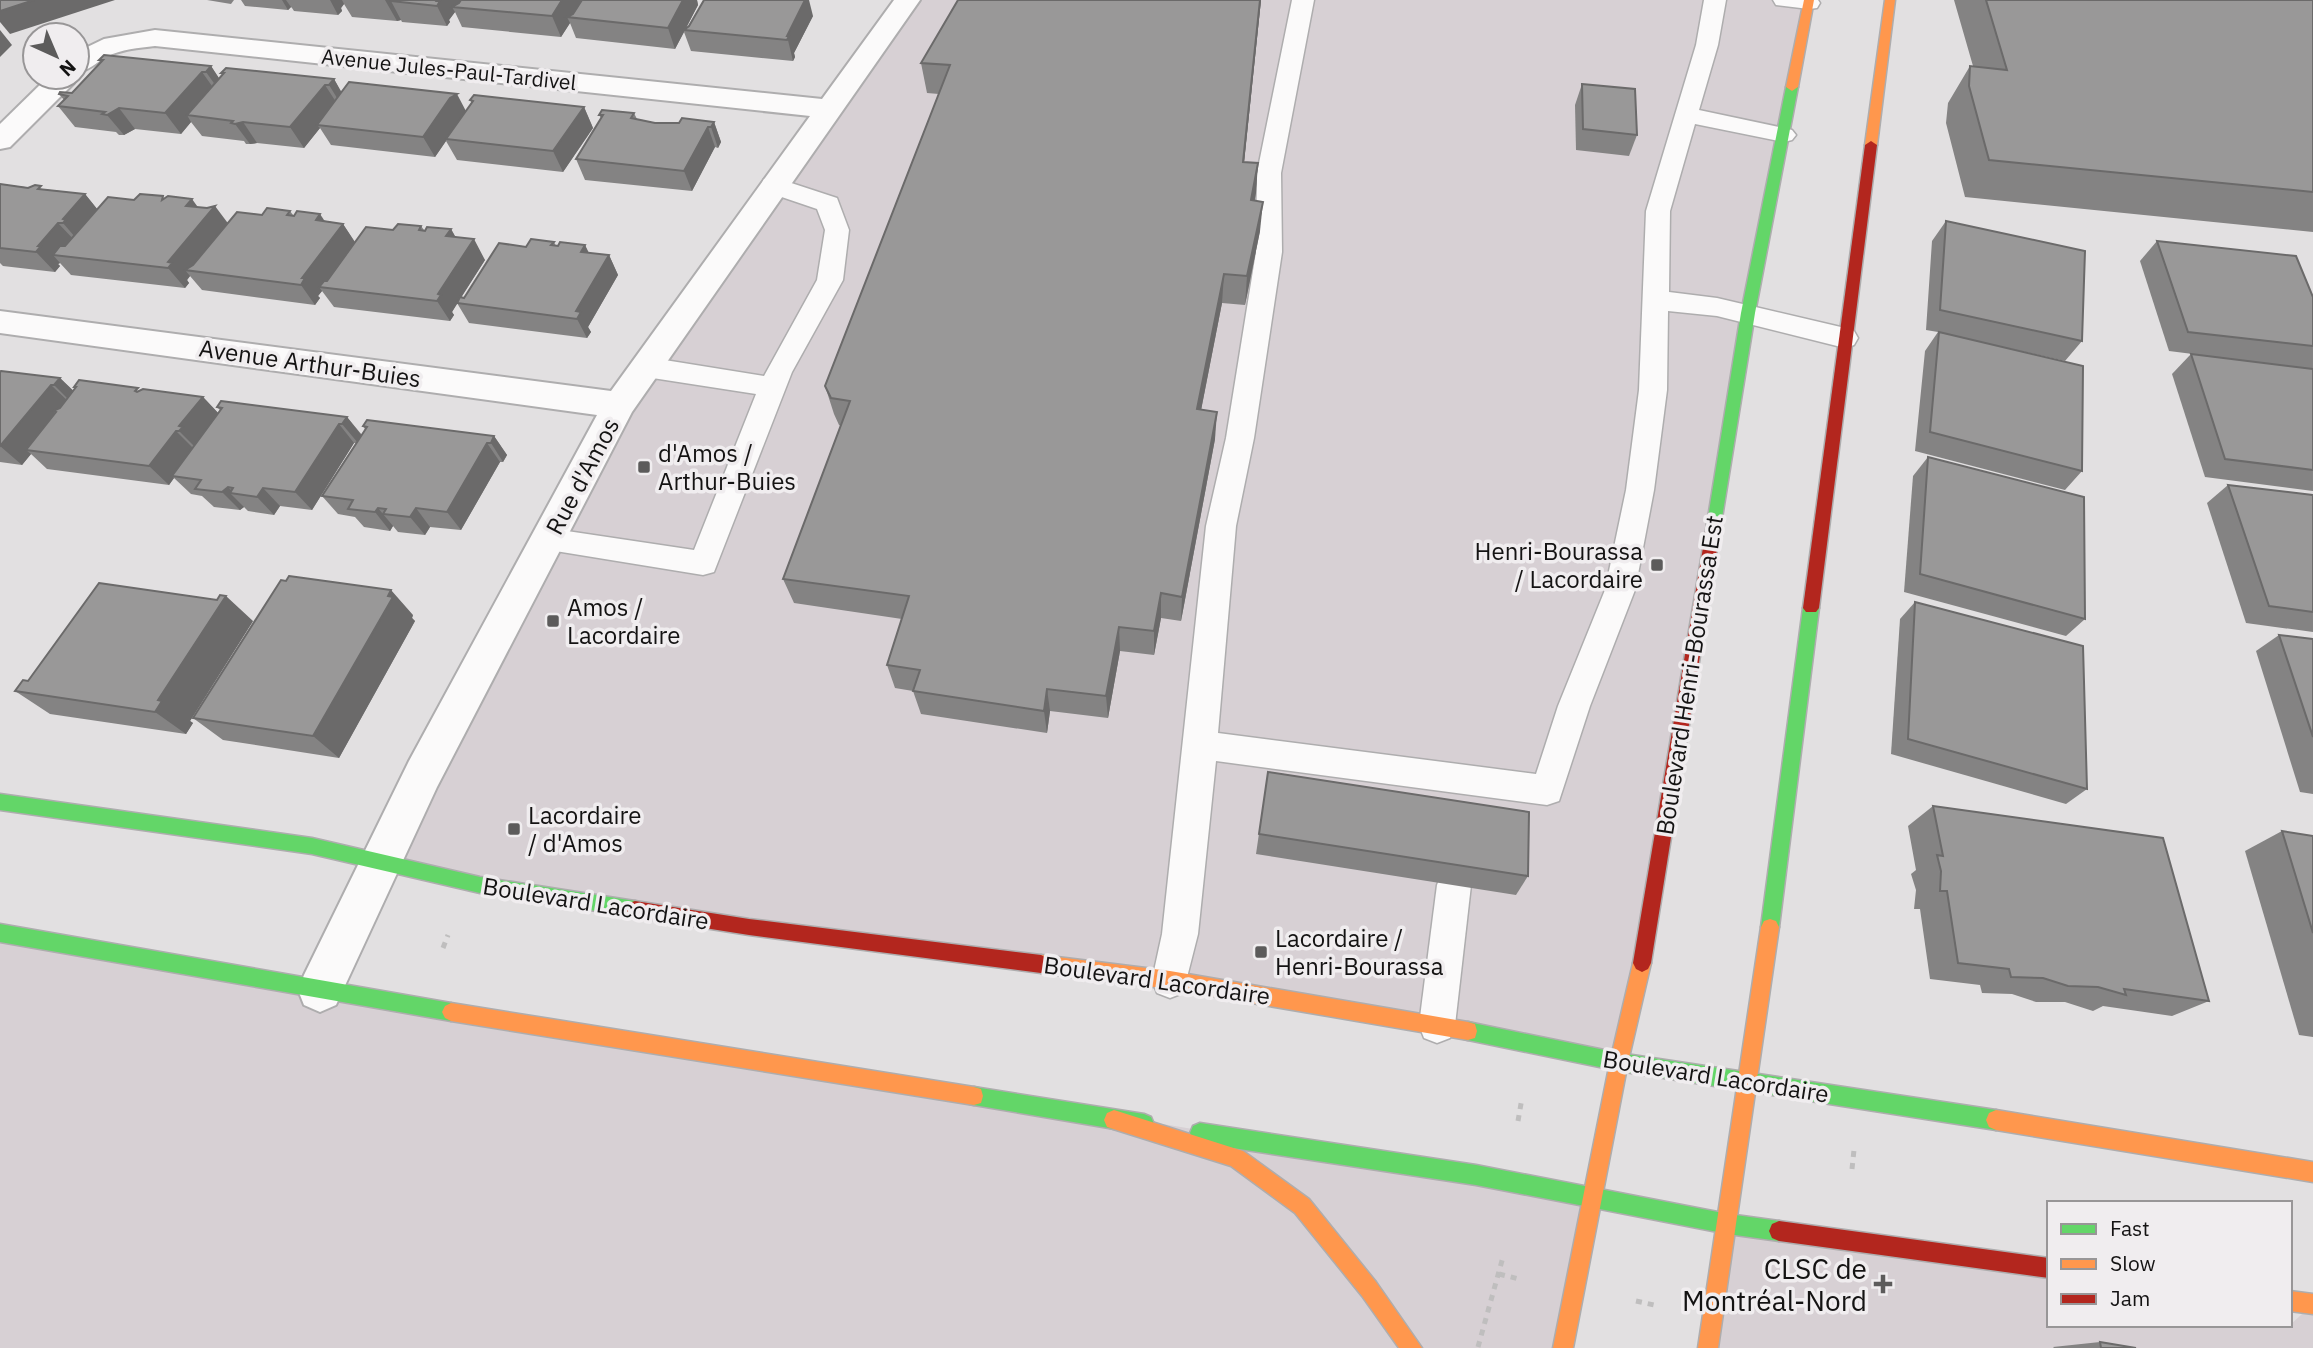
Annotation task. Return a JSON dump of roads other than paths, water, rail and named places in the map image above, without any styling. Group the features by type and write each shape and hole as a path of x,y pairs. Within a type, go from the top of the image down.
{"main road":[{"path":"1708,1348 1749,1080 1890,0"},
{"name":"Boulevard Henri-Bourassa Est","path":"1563,1348 1619,1062 1641,970 1748,313 1809,2"},
{"name":"Boulevard Lacordaire","path":"0,802 312,846 480,885 749,927 1170,979 1437,1025 1619,1062 1749,1080 2313,1172"},
{"path":"0,933 320,990 1114,1120 1476,1174 1728,1224 2047,1268"},
{"path":"1114,1120 1236,1158 1302,1206 1369,1289 1412,1348"},
{"path":"2292,1301 2313,1304"}],"street":[{"name":"Rue d'Amos","path":"320,990 384,861 422,775 619,405 907,0"},
{"name":"Avenue Jules-Paul-Tardivel","path":"91,56 108,46 132,39 155,38 828,109"},
{"path":"0,140 50,91"},
{"name":"Avenue Arthur-Buies","path":"0,322 619,405"}],"lane":[{"path":"1170,979 1180,934 1221,526 1240,438 1269,252 1269,173 1303,0"},
{"path":"1201,745 1547,790 1574,706 1620,590 1640,490 1653,390 1658,211 1707,45 1714,0"},
{"path":"1784,0 1809,2"},
{"path":"1687,115 1784,135"},
{"path":"547,540 703,563 773,387 830,280 836,230 828,204 773,185"},
{"path":"1656,300 1748,313 1845,338"},
{"path":"646,367 773,387"},
{"path":"1464,812 1468,780"},
{"path":"1437,1025 1454,885"}],"place":[{"name":"d'Amos / Arthur-Buies","path":"644,467"},
{"name":"Henri-Bourassa / Lacordaire","path":"1657,565"},
{"name":"Amos / Lacordaire","path":"553,621"},
{"name":"Lacordaire / d'Amos","path":"514,829"},
{"name":"Lacordaire / Henri-Bourassa","path":"1261,952"},
{"name":"CLSC de Montréal-Nord","path":"1883,1284"}]}
